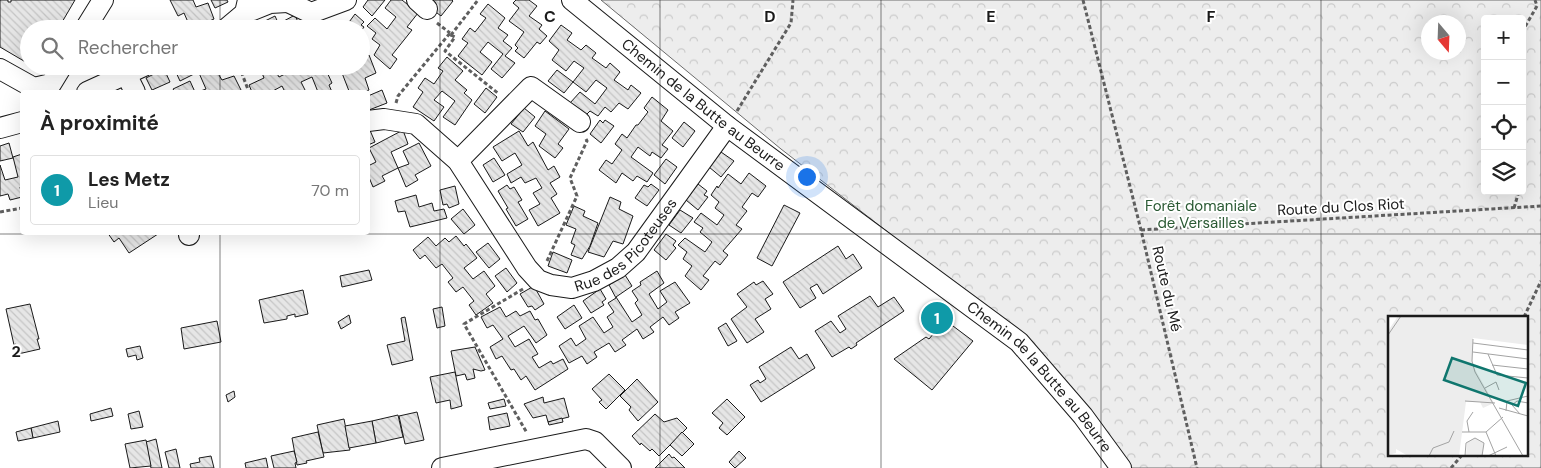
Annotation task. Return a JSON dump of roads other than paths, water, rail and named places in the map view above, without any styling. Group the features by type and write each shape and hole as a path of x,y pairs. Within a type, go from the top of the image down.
{"street":[{"path":"91,20 103,0"},
{"path":"234,20 246,6 286,1 311,13 346,0"},
{"name":"Chemin de la Butte au Beurre","path":"572,0 727,126 1019,342 1083,416 1120,468"},
{"path":"0,69 34,88 51,84 56,75"},
{"path":"91,90 124,75"},
{"path":"134,90 135,75"},
{"path":"370,121 384,120 416,124 458,161 531,87 580,122"},
{"path":"0,128 20,123"},
{"name":"Rue des Picoteuses","path":"458,161 527,268 538,280 551,285 572,288 594,281 618,268 636,252 727,126"},
{"path":"442,468 586,439 595,442 620,468"}],"place":[{"name":"Les Metz","path":"937,318"}],"park label":[{"name":"Forêt domaniale de Versailles","path":"1201,214"}]}
